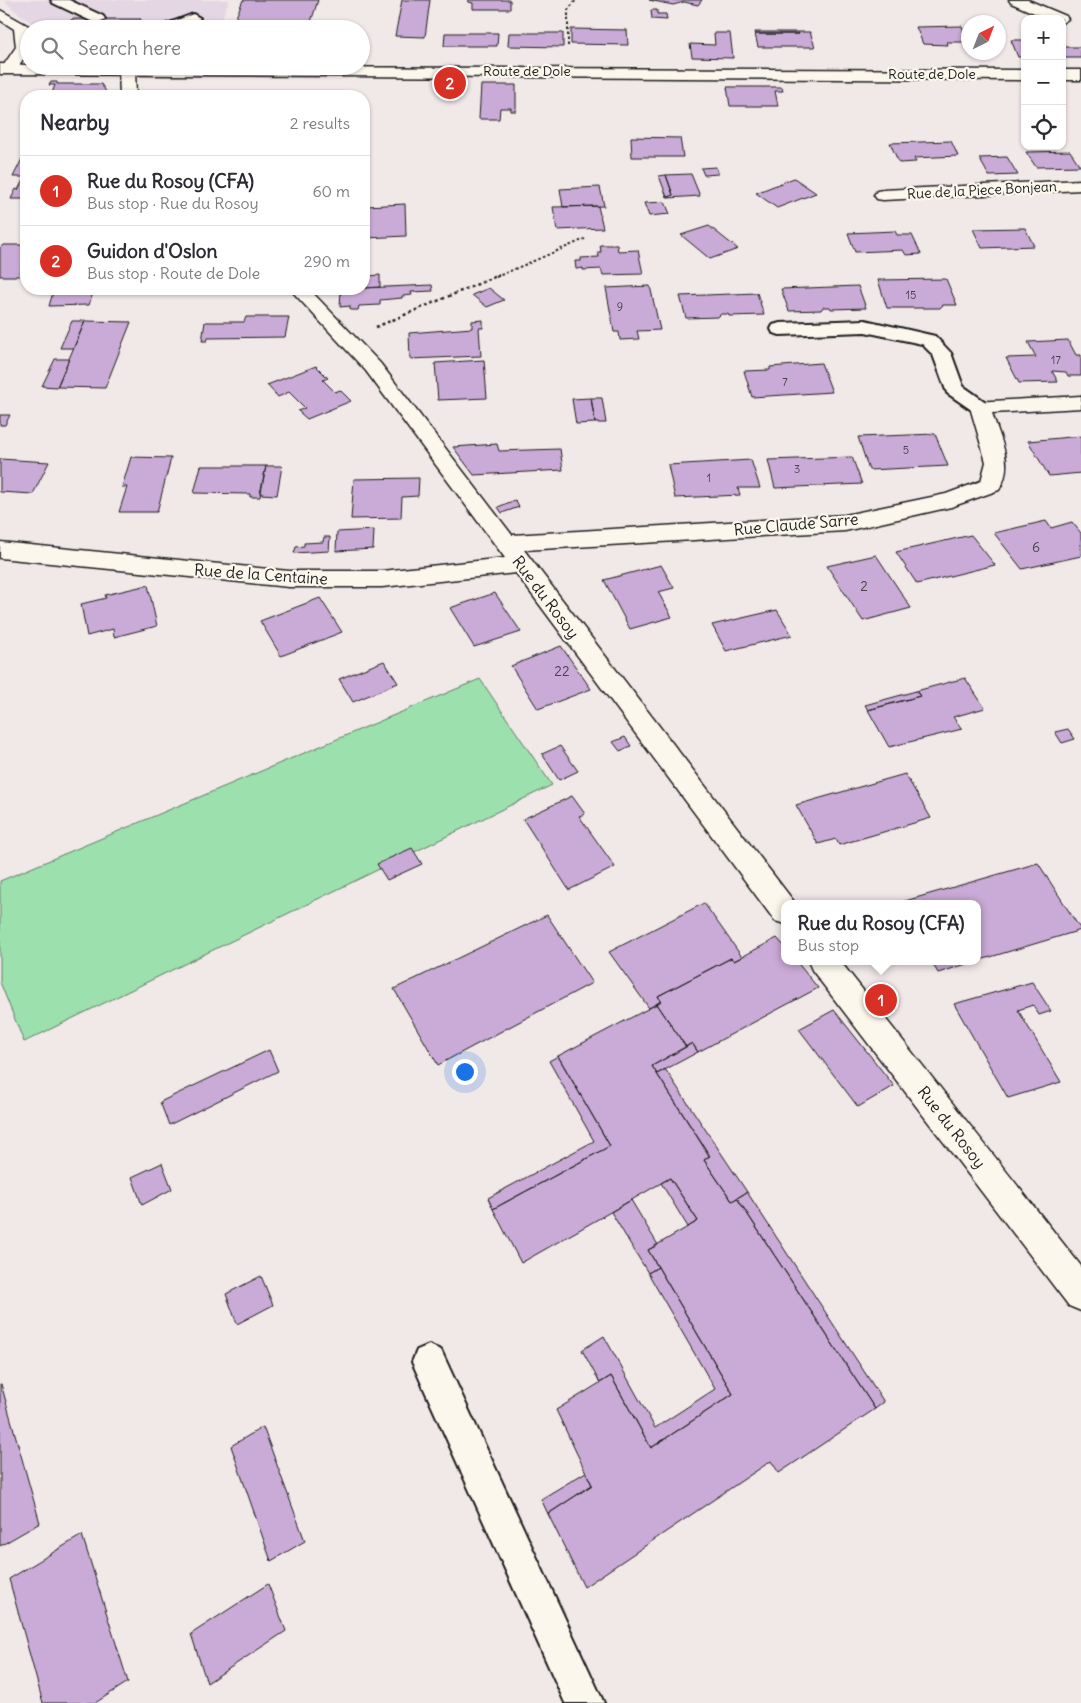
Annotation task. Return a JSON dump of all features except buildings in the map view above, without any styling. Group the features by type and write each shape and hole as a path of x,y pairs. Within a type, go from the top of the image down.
{"street":[{"path":"1016,0 1050,15"},
{"path":"0,14 20,28"},
{"path":"5,69 20,52"},
{"name":"Route de Dole","path":"5,69 20,69"},
{"name":"Route de Dole","path":"370,71 1021,75"},
{"path":"127,75 128,90"},
{"path":"1066,75 1081,75"},
{"name":"Rue de la Piece Bonjean","path":"883,196 1081,185"},
{"name":"Rue du Rosoy","path":"305,295 373,368 781,907"},
{"path":"980,407 1081,402"},
{"name":"Rue Claude Sarre","path":"505,542 845,524 951,500 991,486 997,462 980,407"},
{"name":"Rue de la Centaine","path":"0,550 289,579 382,579 522,564"},
{"name":"Rue du Rosoy","path":"825,965 1081,1294"}],"lane":[{"path":"58,0 98,19"},
{"path":"188,20 193,18"},
{"path":"780,329 865,326 928,340 942,353 954,389 980,407"},
{"path":"429,1362 585,1703"}],"path":[{"path":"568,72 568,10 576,0"},
{"path":"346,339 585,239"}],"shaded area":[{"path":"4,0 229,0 221,20 28,20"}],"green space":[{"path":"480,679 552,785 24,1042 0,982 0,881"}],"place":[{"name":"Guidon d'Oslon","path":"450,83"},
{"name":"Rue du Rosoy (CFA)","path":"881,1000"}]}
